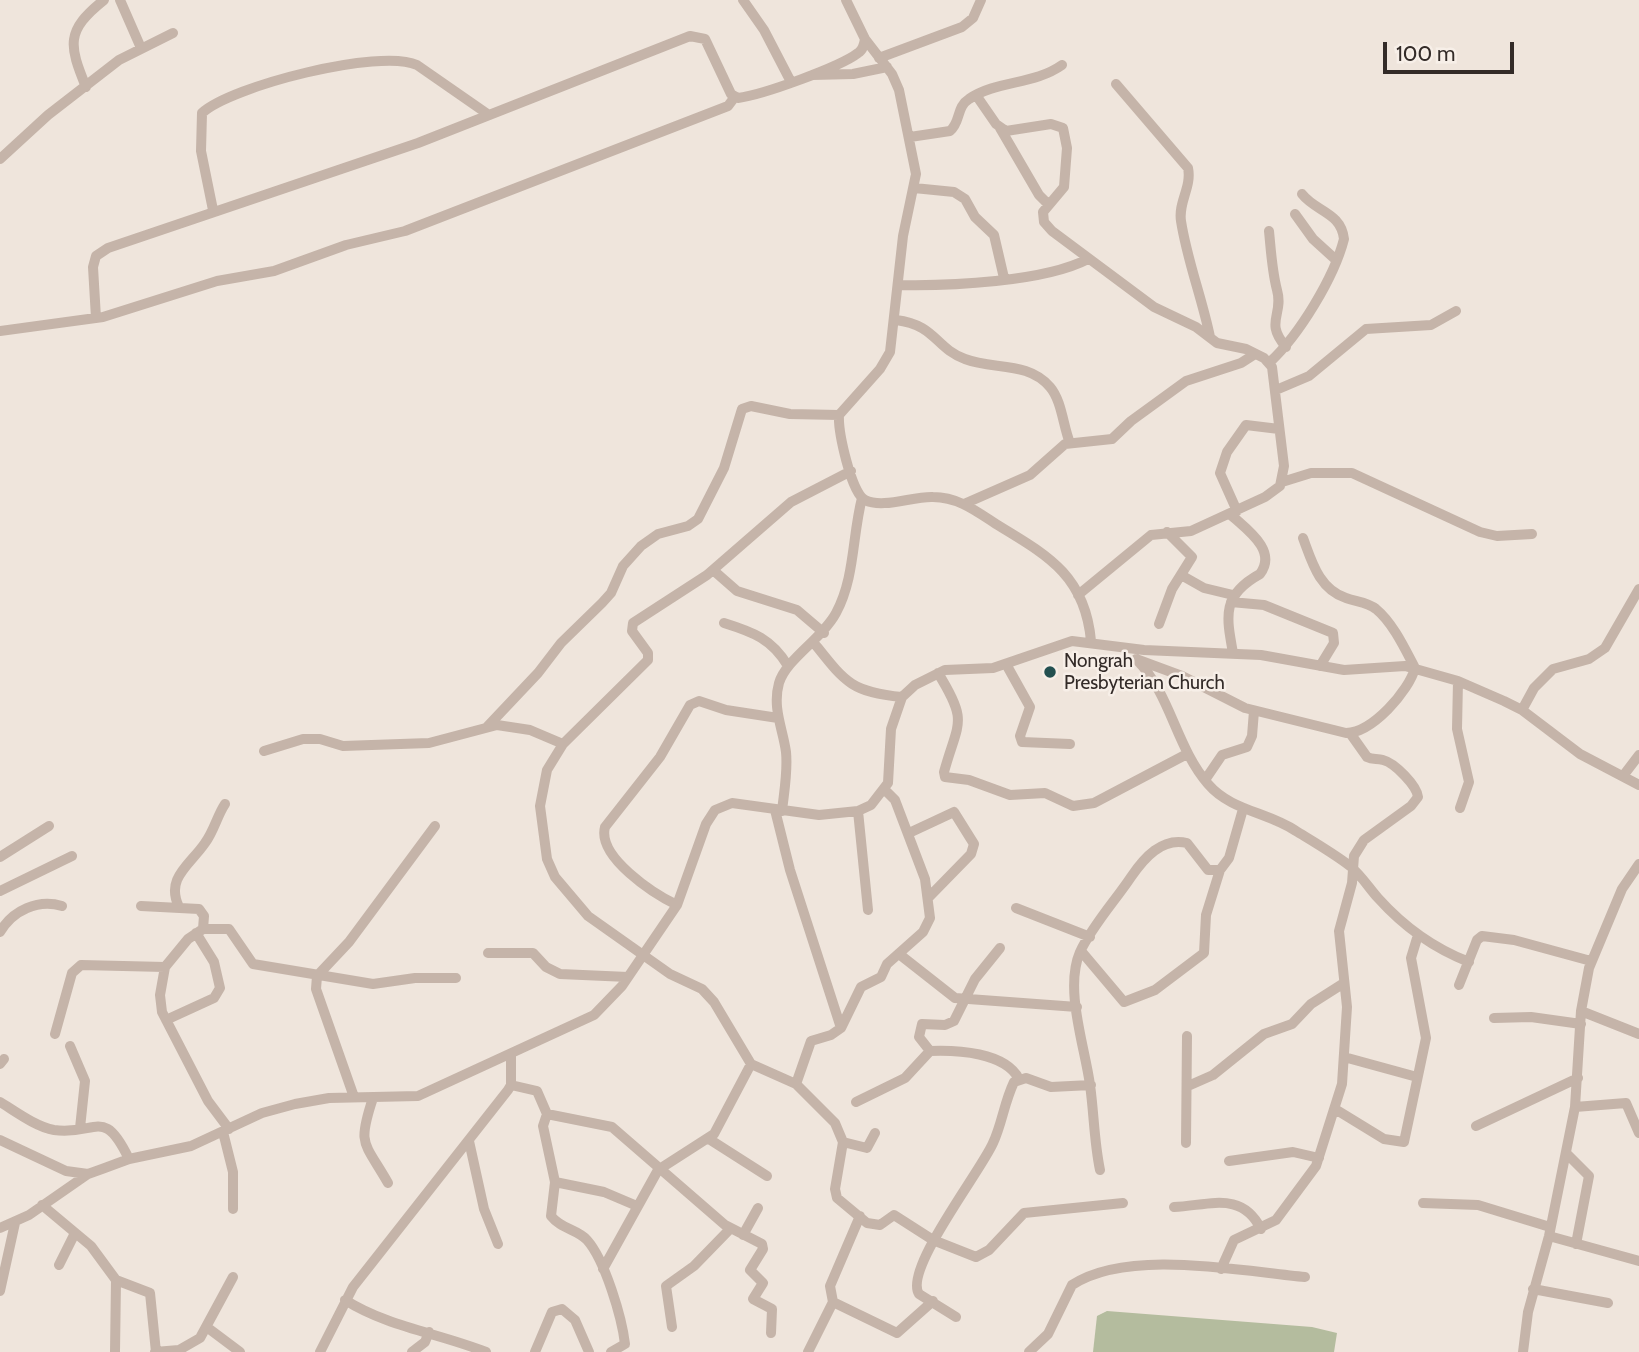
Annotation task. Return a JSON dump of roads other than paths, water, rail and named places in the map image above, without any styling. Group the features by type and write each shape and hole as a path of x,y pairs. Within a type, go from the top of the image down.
{"street":[{"path":"86,87 72,52 72,41 86,17 104,0"},
{"path":"120,0 141,48"},
{"path":"743,0 764,30 791,82"},
{"path":"841,1028 790,870 778,811 786,761 778,718 778,686 788,666 824,633 842,601 849,581 853,541 862,498 850,471 840,436 839,415 888,359 896,320 915,166 902,98 887,67 865,39 846,0"},
{"path":"879,58 962,27 973,19 981,0"},
{"path":"0,159 48,115 86,87 141,48 173,33"},
{"path":"96,318 93,267 99,252 213,210 418,143 695,35 702,36 709,44 734,98"},
{"path":"0,331 96,318 217,281 274,271 346,245 433,222 728,106 734,98 812,75 854,56 863,47 865,39"},
{"path":"213,210 201,151 202,113 215,104 293,74 384,60 405,60 417,65 489,116"},
{"path":"910,137 950,131 956,125 961,106 976,94 1049,74 1062,65"},
{"path":"812,75 853,74 887,67"},
{"path":"1116,84 1188,168 1190,179 1182,200 1181,222 1210,337"},
{"path":"976,94 1000,128 1039,195 1048,204"},
{"path":"1000,128 1011,132 1056,124 1063,128 1067,148 1065,181 1061,191 1043,212 1044,222 1088,260 1154,307 1196,327 1217,343 1255,354 1270,362 1276,390 1284,466 1282,482"},
{"path":"914,188 954,192 965,199 975,217 994,235 1004,278"},
{"path":"1270,362 1286,347 1306,319 1344,239 1342,229 1332,214 1312,205 1302,194"},
{"path":"1295,214 1313,239 1335,259"},
{"path":"1269,231 1272,278 1277,292 1273,327 1286,347"},
{"path":"899,285 947,285 1060,272 1088,260"},
{"path":"1276,390 1309,376 1366,330 1431,325 1456,311"},
{"path":"896,320 928,329 966,359 1023,369 1038,377 1053,392 1070,443"},
{"path":"964,504 1030,475 1060,447 1070,443 1112,439 1131,421 1186,381 1233,366 1255,354"},
{"path":"487,727 538,673 561,643 602,603 623,566 640,546 658,534 688,526 698,519 724,468 742,409 751,406 790,414 839,415"},
{"path":"1233,653 1228,620 1232,598 1241,586 1260,574 1265,557 1258,540 1234,512 1220,473 1227,452 1246,425 1279,429"},
{"path":"850,471 783,507 713,569 633,623 632,631 648,653 648,660 562,744 547,770 541,796 542,839 547,859 555,877 587,916 670,974 708,995 751,1064 796,1084 835,1123 843,1142 835,1189 836,1198 860,1216 876,1225 894,1215 933,1240 976,1257 989,1250 1024,1213 1123,1203"},
{"path":"1078,595 1145,538 1167,532 1191,530 1265,497 1282,482 1311,473 1352,473 1480,533 1497,536 1532,534"},
{"path":"862,498 878,502 935,496 964,504 1042,551 1078,595 1088,617 1091,641"},
{"path":"1159,624 1166,603 1192,561 1192,555 1167,532"},
{"path":"1136,659 1182,676 1254,711 1350,733 1360,730 1395,702 1411,682 1415,668 1383,615 1366,602 1344,597 1328,587 1315,571 1303,538"},
{"path":"713,569 729,587 748,596 797,610 824,633"},
{"path":"1181,575 1204,588 1264,605 1333,633 1334,643 1320,666"},
{"path":"1522,710 1534,688 1553,668 1589,659 1605,648 1639,589"},
{"path":"724,622 755,633 770,642 788,666"},
{"path":"0,1228 15,1223 88,1174 129,1159 179,1150 277,1108 329,1098 410,1097 431,1092 594,1015 607,1005 644,956 677,905 706,824 715,810 732,803 819,815 858,811 878,799 885,790 891,729 902,697 907,690 938,673 954,669 980,671 1062,643 1091,641 1124,648 1233,653 1343,670 1397,666 1415,668 1458,681 1522,710 1580,754 1639,785"},
{"path":"814,643 853,687 876,695 902,697"},
{"path":"1124,648 1136,659 1159,691 1187,754 1205,780 1227,801 1243,809 1277,818 1351,867 1379,900 1418,935 1438,950 1469,962"},
{"path":"1006,664 1030,708 1020,736 1022,742 1070,744"},
{"path":"938,673 959,712 960,726 944,772 945,777 969,780 1010,795 1045,793 1081,807 1094,803 1187,754"},
{"path":"1458,681 1457,729 1469,782 1460,808"},
{"path":"677,905 649,891 633,877 607,844 605,827 660,757 690,705 699,701 726,710 778,718"},
{"path":"1205,780 1222,755 1247,747 1252,736 1254,711"},
{"path":"264,751 303,739 343,746 429,743 487,727 519,727 562,744"},
{"path":"1221,1269 1234,1240 1261,1229 1284,1212 1319,1158 1342,1084 1348,1007 1339,931 1352,883 1351,867 1364,840 1411,806 1418,793 1385,761 1367,757 1350,733"},
{"path":"1623,776 1639,755"},
{"path":"796,1084 811,1041 831,1035 841,1028 861,987 881,977 887,964 929,924 929,897 909,833 895,800 885,790"},
{"path":"179,908 173,892 175,881 204,844 225,804"},
{"path":"1081,951 1124,1002 1155,990 1204,953 1206,915 1220,870 1229,858 1243,809"},
{"path":"858,811 868,910"},
{"path":"909,833 954,811 974,844 971,854 929,897"},
{"path":"0,857 49,826"},
{"path":"354,1097 316,989 317,976 349,942 435,826"},
{"path":"1100,1170 1091,1086 1077,1007 1076,976 1081,951 1144,859 1160,848 1170,843 1187,843 1208,870 1220,870"},
{"path":"0,891 72,856"},
{"path":"1523,1352 1533,1289 1550,1231 1575,1107 1581,1011 1591,961 1627,879 1639,864"},
{"path":"0,932 10,918 29,907 50,903 62,906"},
{"path":"141,906 201,911 200,931 217,971 218,993 166,1020"},
{"path":"1016,908 1090,937"},
{"path":"233,1209 233,1172 226,1130 166,1020 160,995 165,967 200,931 229,929 253,964 373,984 406,979 456,978"},
{"path":"1335,1109 1384,1139 1400,1143 1407,1133 1426,1038 1411,958 1418,935"},
{"path":"1459,985 1477,940 1487,935 1591,961"},
{"path":"1000,947 975,979 950,1024 922,1024 919,1037 930,1051 984,1056 1012,1067 1019,1079 1051,1087 1091,1086"},
{"path":"488,953 533,953 552,971 569,976 628,977"},
{"path":"899,954 948,995 965,1001 1034,1002 1077,1007"},
{"path":"55,1034 72,973 81,965 165,967"},
{"path":"1188,1086 1213,1075 1264,1034 1292,1024 1311,1004 1344,983"},
{"path":"1581,1011 1639,1034"},
{"path":"1494,1018 1531,1017 1581,1024"},
{"path":"1186,1143 1187,1036"},
{"path":"70,1046 85,1081 80,1128"},
{"path":"856,1102 905,1078 930,1051"},
{"path":"320,1352 345,1300 511,1085 511,1054"},
{"path":"1344,1057 1418,1077"},
{"path":"604,1269 658,1170 709,1139 725,1117 751,1064"},
{"path":"1476,1126 1578,1077"},
{"path":"956,1317 916,1289 933,1240 979,1172 995,1141 1002,1108 1014,1082 1019,1079"},
{"path":"511,1085 537,1091 547,1114 543,1126 555,1182 551,1216 563,1227 586,1239 604,1269 625,1344 611,1352"},
{"path":"373,1098 363,1130 363,1140 388,1183"},
{"path":"0,1102 51,1129 106,1127 114,1132 129,1159"},
{"path":"1575,1107 1626,1103 1639,1133"},
{"path":"547,1114 612,1127 658,1170 730,1229 763,1246 750,1270 763,1283 753,1299 772,1309 771,1333"},
{"path":"843,1142 867,1148 875,1133"},
{"path":"709,1139 767,1176"},
{"path":"0,1140 66,1171 88,1174"},
{"path":"469,1142 484,1209 498,1244"},
{"path":"1229,1161 1293,1152 1319,1158"},
{"path":"1566,1153 1589,1176 1576,1244"},
{"path":"555,1182 604,1192 637,1206"},
{"path":"1423,1203 1478,1205 1550,1231 1576,1244 1639,1261"},
{"path":"41,1205 91,1246 116,1280 152,1295 155,1352 189,1346 208,1328 233,1277"},
{"path":"1174,1207 1243,1205 1253,1213 1261,1229"},
{"path":"743,1235 758,1208"},
{"path":"808,1352 833,1303 830,1286 860,1216"},
{"path":"0,1291 15,1223"},
{"path":"672,1327 666,1286 694,1266 730,1229"},
{"path":"59,1265 75,1233"},
{"path":"1029,1352 1048,1334 1067,1292 1079,1281 1133,1265 1221,1269 1305,1277"},
{"path":"115,1352 116,1280"},
{"path":"1533,1289 1608,1303"},
{"path":"345,1300 386,1322 429,1332 486,1352"},
{"path":"833,1303 897,1333 933,1301"},
{"path":"535,1352 548,1318 552,1312 562,1309 575,1320 589,1352"},
{"path":"208,1328 240,1352"},
{"path":"412,1352 425,1342 429,1332"}],"place":[{"name":"Nongrah Presbyterian Church","path":"1050,672"}]}
